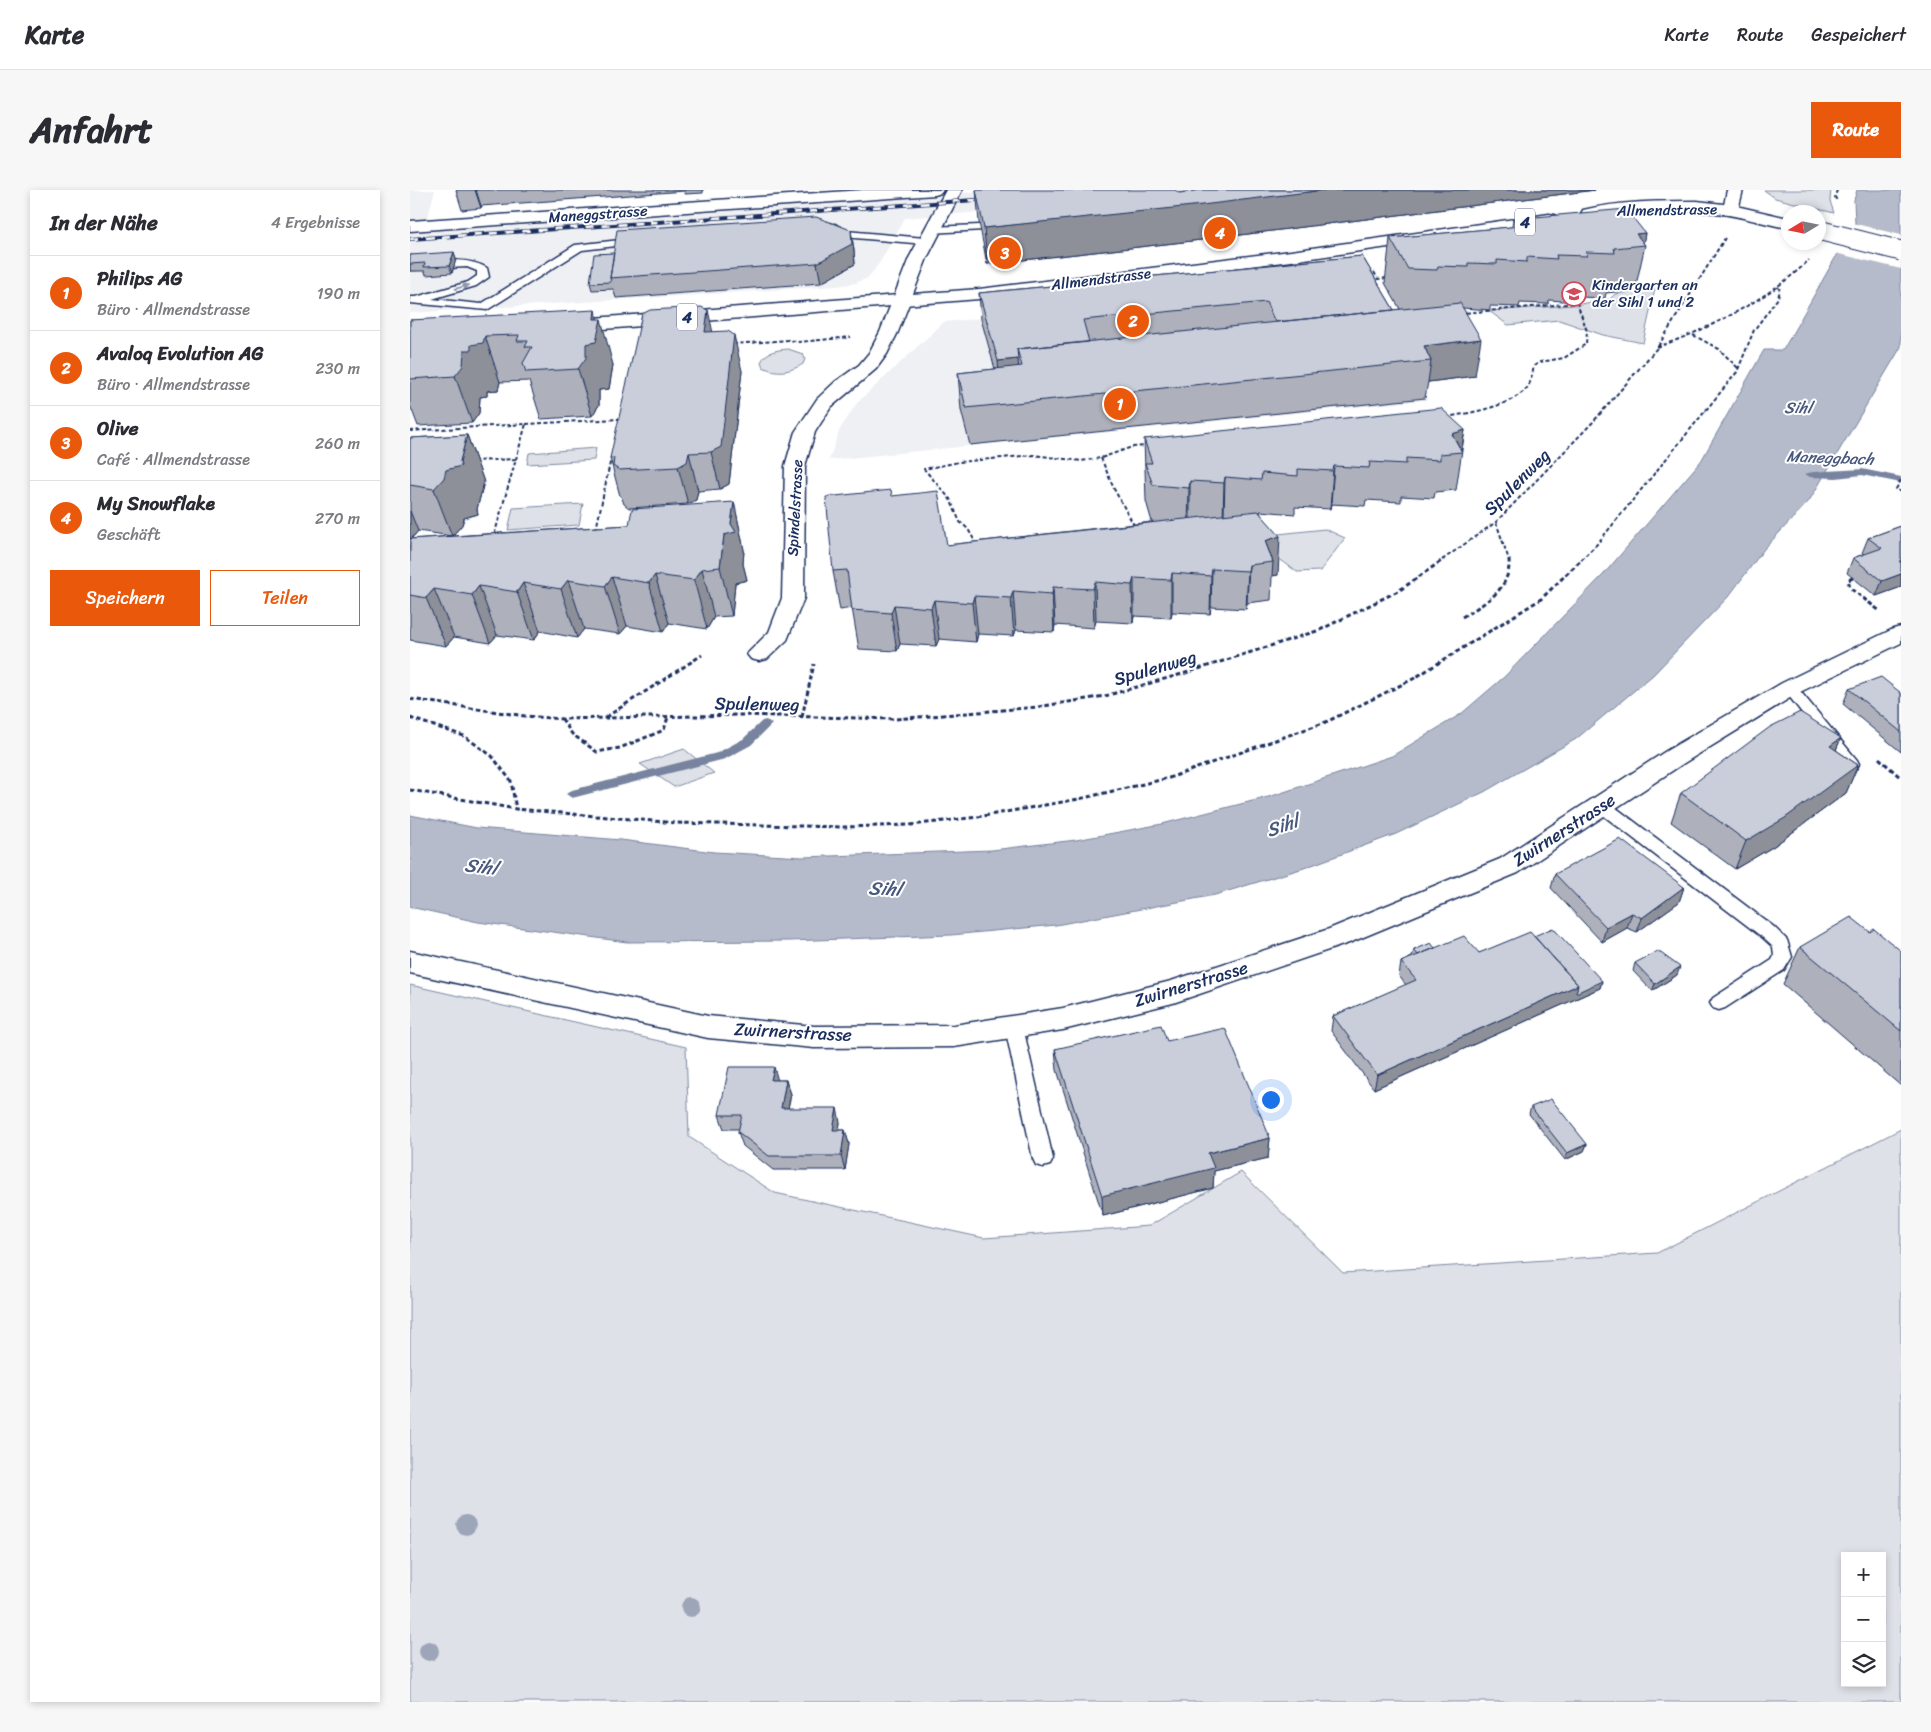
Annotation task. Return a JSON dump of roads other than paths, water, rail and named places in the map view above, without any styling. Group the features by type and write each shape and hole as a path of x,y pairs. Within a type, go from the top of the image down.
{"street":[{"name":"Maneggstrasse","path":"410,226 935,190"},
{"name":"Spindelstrasse","path":"759,654 779,635 793,598 795,466 804,432 831,395 870,364 886,343 900,301 928,236 954,190"},
{"path":"1731,210 1734,190"},
{"name":"Allmendstrasse","path":"544,327 979,294 1291,256 1572,216 1659,207 1731,210 1781,221"},
{"path":"1826,232 1901,251"},
{"name":"Zwirnerstrasse","path":"410,962 708,1027 814,1037 954,1036 1063,1019 1173,992 1339,936 1509,866 1675,757 1790,688 1901,634"}],"lane":[{"path":"816,228 835,227 843,234 928,236 980,228"},
{"path":"411,300 481,314 579,247 651,240"},
{"path":"410,267 467,264 480,267 484,273 482,277 472,284 411,300"},
{"path":"1790,688 1851,764"},
{"path":"1601,805 1768,932 1781,945 1783,957 1778,965 1719,1003"},
{"path":"1014,1028 1043,1160"}],"water":[{"name":"Sihl","path":"1857,190 1901,190 1901,347 1809,501 1764,549 1729,596 1653,675 1576,739 1484,792 1396,834 1304,868 1215,895 1056,925 951,935 789,941 627,942 478,922 410,907 410,815 477,828 621,840 714,852 803,857 992,850 1076,840 1162,824 1272,796 1392,756 1461,714 1504,677 1603,575 1701,461 1764,350 1783,350 1855,223 1854,200"}],"waterway":[{"name":"Maneggbach","path":"1810,474 1836,475 1862,472 1901,480"},
{"path":"572,794 721,756 747,742 766,724"}],"railway":[{"path":"410,239 990,199"}],"place":[{"name":"My Snowflake","path":"1220,233"},
{"name":"Olive","path":"1005,253"},
{"name":"Kindergarten an der Sihl 1 und 2","path":"1574,294"},
{"name":"Avaloq Evolution AG","path":"1133,321"},
{"name":"Philips AG","path":"1120,404"}]}
